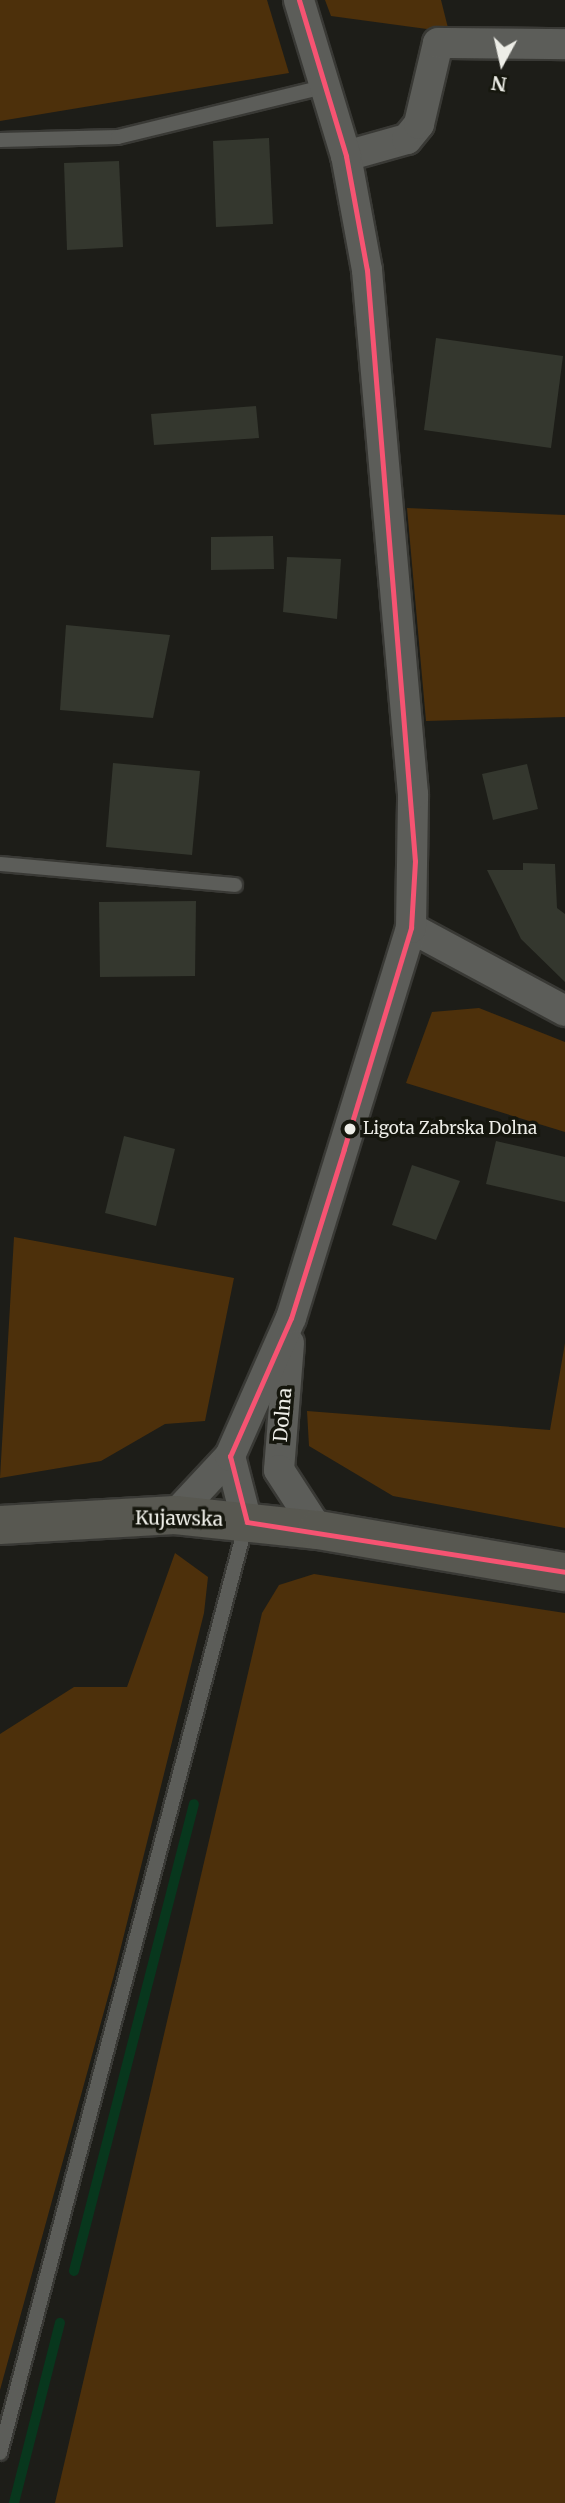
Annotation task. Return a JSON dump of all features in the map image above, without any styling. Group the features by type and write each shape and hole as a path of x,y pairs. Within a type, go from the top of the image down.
{"street":[{"name":"Dolna","path":"175,1515 230,1456 291,1318 411,928 413,794 367,270 346,156 328,86 299,0"},
{"path":"346,156 389,147 419,124 438,43 565,44"},
{"path":"411,928 565,1012"},
{"name":"Dolna","path":"247,1522 279,1470 291,1318"},
{"path":"230,1456 247,1522"},
{"name":"Dolna","path":"279,1470 318,1530"},
{"name":"Kujawska","path":"0,1525 175,1515 318,1530 565,1572"}],"lane":[{"path":"0,140 118,137 328,86"},
{"path":"0,864 235,885"},
{"path":"0,2453 247,1522"}],"shaded area":[{"path":"0,0 267,0 289,73 0,121"},
{"path":"325,0 441,0 449,32 331,16"},
{"path":"407,508 565,515 565,717 426,721"},
{"path":"479,1008 565,1042 565,1132 406,1083 432,1012"},
{"path":"14,1237 234,1278 205,1421 165,1424 101,1461 0,1478"},
{"path":"565,1343 565,1528 393,1496 309,1446 307,1411 550,1430"},
{"path":"175,1553 208,1577 204,1613 114,1975 0,2390 0,1734 74,1687 127,1687"},
{"path":"314,1574 565,1613 565,2503 55,2503 262,1613 279,1585"}],"building":[{"path":"269,138 273,224 216,227 213,141"},
{"path":"119,161 123,247 67,250 64,163"},
{"path":"436,338 563,356 551,448 424,430"},
{"path":"256,406 259,438 154,445 151,414"},
{"path":"273,536 274,569 211,570 211,537"},
{"path":"287,557 341,559 337,619 283,612"},
{"path":"66,625 170,635 153,718 60,710"},
{"path":"113,763 200,771 192,855 106,847"},
{"path":"527,764 538,809 493,820 482,774"},
{"path":"523,863 555,864 557,908 565,914 565,982 521,939 487,870 523,870"},
{"path":"196,901 195,976 100,977 99,902"},
{"path":"124,1136 175,1149 156,1226 105,1213"},
{"path":"496,1141 565,1157 565,1202 486,1184"},
{"path":"412,1165 460,1181 436,1240 392,1225"}],"waterway":[{"path":"74,2271 194,1804"},
{"path":"14,2503 60,2323"}],"transit line":[{"path":"299,0 346,156 367,270 415,861 411,928 344,1149 291,1318 230,1456 247,1522 565,1572"}],"place":[{"name":"Ligota Zabrska Dolna","path":"350,1129"}]}
